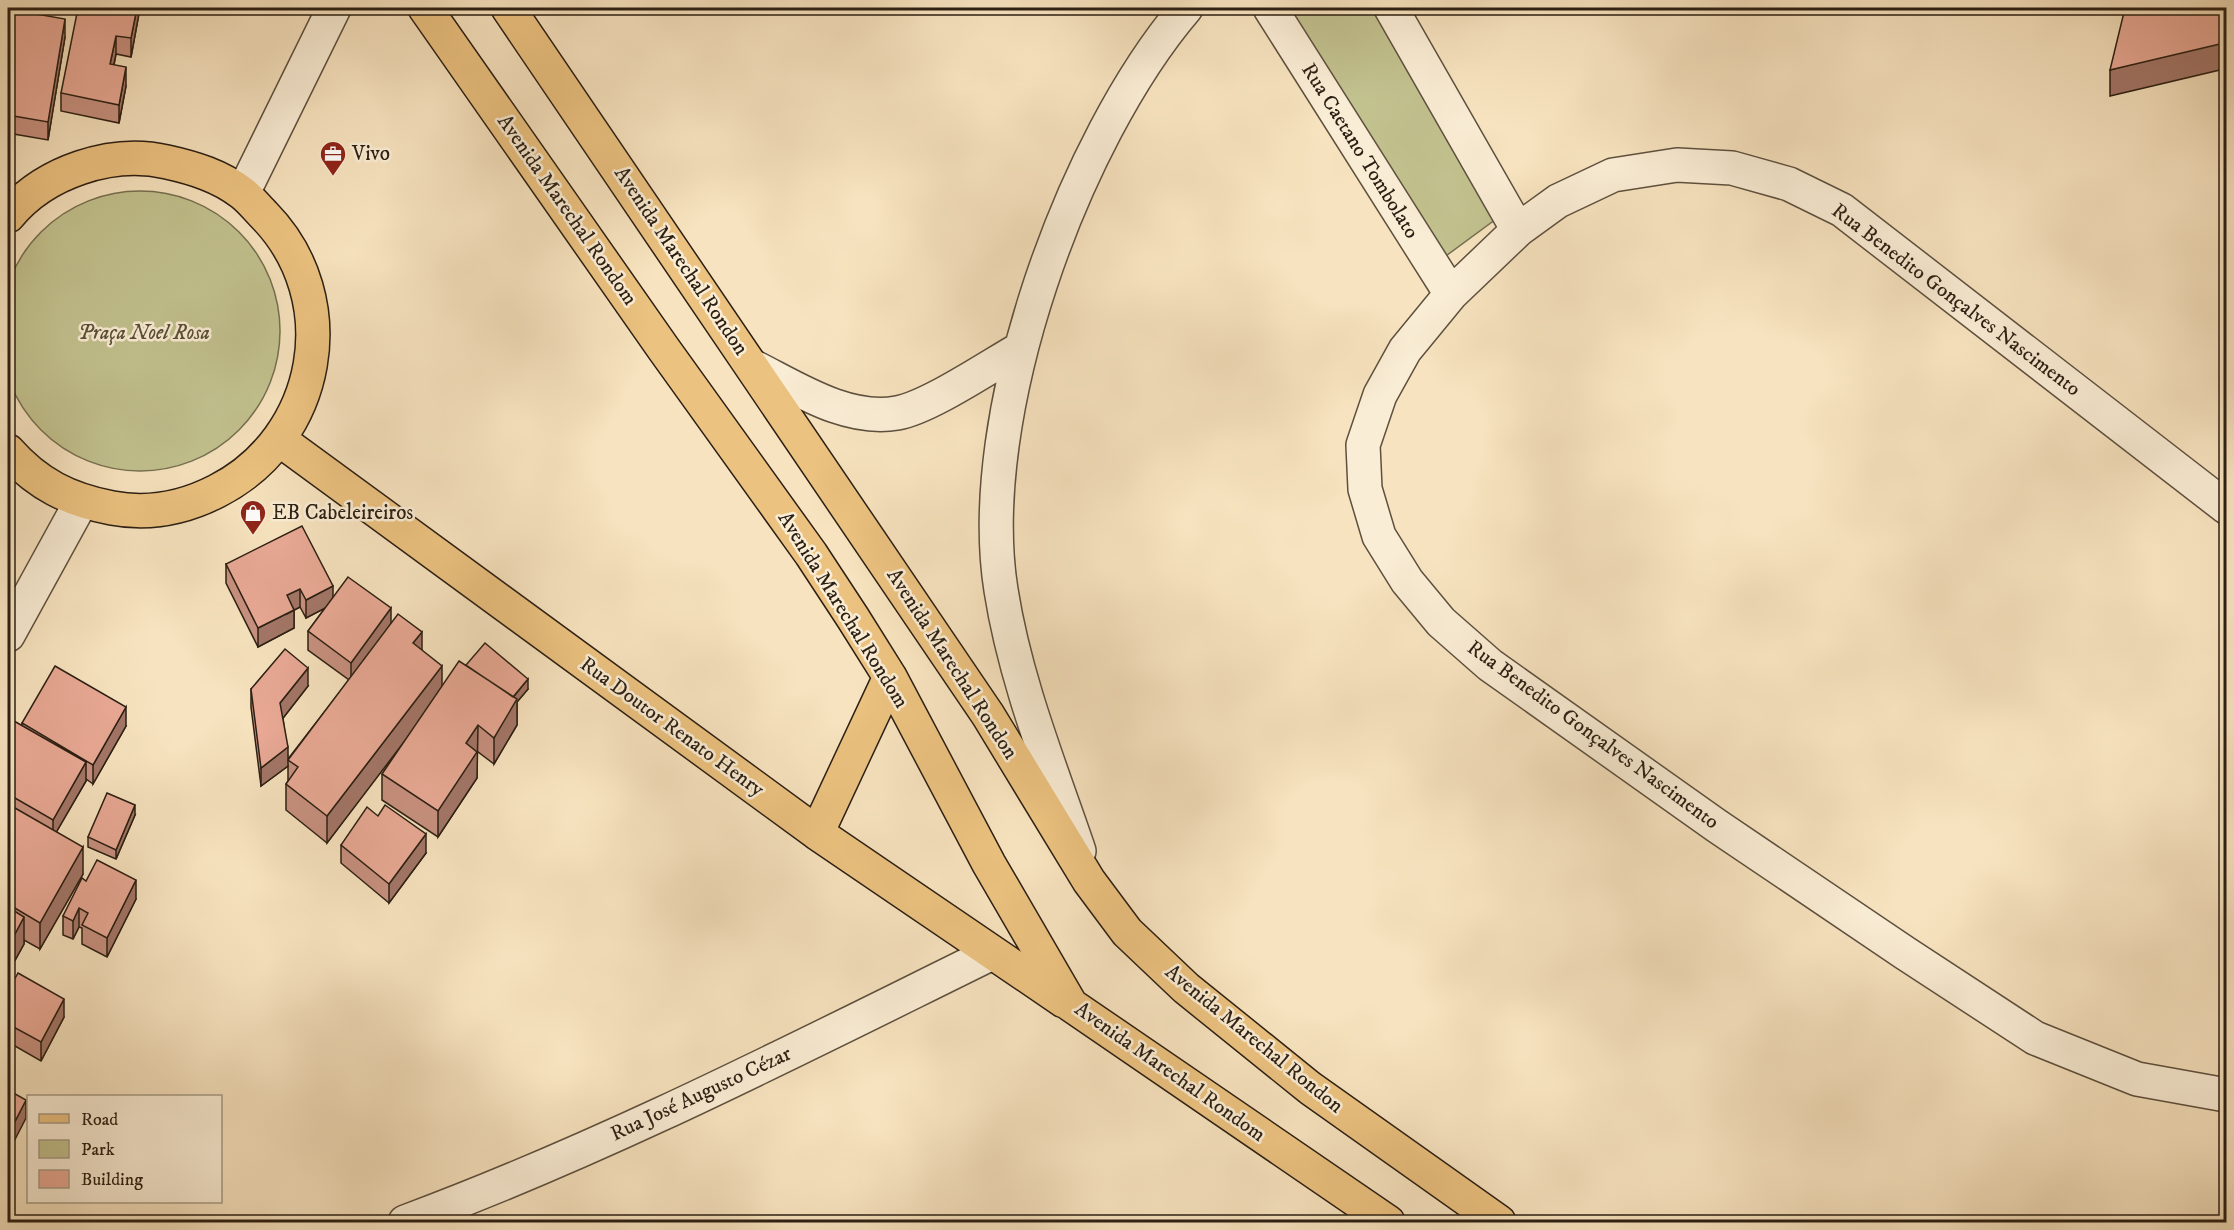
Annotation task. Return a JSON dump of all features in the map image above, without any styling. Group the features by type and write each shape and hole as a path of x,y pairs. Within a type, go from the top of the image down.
{"main road":[{"name":"Avenida Marechal Rondom","path":"425,8 663,348 811,554 890,677 989,864 1071,1005 1388,1222"},
{"name":"Avenida Marechal Rondon","path":"508,8 754,367 987,716 1089,881 1127,932 1186,988 1310,1088 1499,1222"},
{"path":"8,216 19,202 59,176 105,160 153,158 200,170 243,193 281,233 306,282 314,337 305,391 280,440 240,479 191,504 136,512 81,502 27,473 8,451"},
{"name":"Rua Doutor Renato Henry","path":"280,440 817,833 1071,1005"},
{"path":"817,833 890,677"}],"street":[{"path":"243,193 334,8"},
{"path":"1089,881 1022,682 1001,590 996,517 1004,433 1020,349 1057,241 1092,155 1135,76 1162,36 1186,8"},
{"name":"Rua Caetano Tombolato","path":"1270,8 1450,294"},
{"path":"1391,8 1518,230"},
{"name":"Rua Benedito Gonçalves Nascimento","path":"2226,507 1842,210 1789,184 1732,168 1677,165 1613,175 1558,201 1518,230 1450,294 1405,350 1380,395 1363,445 1365,489 1379,536 1407,581 1441,622 1490,665 1717,826 2035,1038 2137,1079 2226,1095"},
{"path":"754,367 826,402 853,410 898,413 924,403 1020,349"},
{"path":"8,635 81,502"},
{"name":"Rua José Augusto Cézar","path":"405,1222 588,1147 762,1066 992,953"}],"green space":[{"path":"1276,8 1375,8 1496,219 1435,264"},
{"name":"Praça Noel Rosa","path":"154,191 194,201 206,207 229,223 248,242 270,277 278,304 280,331 278,358 270,385 257,409 239,430 218,448 194,461 154,471 126,471 86,461 62,448 41,430 23,409 10,385 2,358 0,317 10,277 23,253 41,232 62,214 86,201 113,193"}],"building":[{"path":"78,8 137,8 131,38 116,36 110,64 126,67 119,105 61,93"},
{"path":"2125,8 2226,8 2226,39 2224,43 2110,70"},
{"path":"8,9 65,19 48,122 8,115 10,70 8,70"},
{"path":"302,526 333,586 306,600 300,589 287,595 294,610 258,628 226,564"},
{"path":"348,577 391,608 351,663 308,631"},
{"path":"398,614 422,632 413,643 442,666 327,816 286,784 298,767 288,760"},
{"path":"485,643 528,679 513,697 466,665"},
{"path":"285,649 308,668 280,703 288,747 261,768 251,689"},
{"path":"459,661 517,699 494,738 478,725 466,743 477,752 438,811 382,774"},
{"path":"55,666 126,707 93,765 22,723"},
{"path":"14,721 86,762 53,820 8,794 8,731"},
{"path":"107,793 135,805 116,850 88,837"},
{"path":"8,804 83,847 40,923 8,904"},
{"path":"385,805 426,834 389,884 341,845 367,807 378,816"},
{"path":"97,860 136,880 107,938 82,925 88,913 79,908 73,921 63,916 82,878 86,881"},
{"path":"8,907 24,917 8,947"},
{"path":"18,973 64,999 41,1042 8,1024 8,991"},
{"path":"8,1090 26,1100 8,1135"}],"place":[{"name":"Vivo","path":"333,177"},
{"name":"EB Cabeleireiros","path":"253,536"}]}
